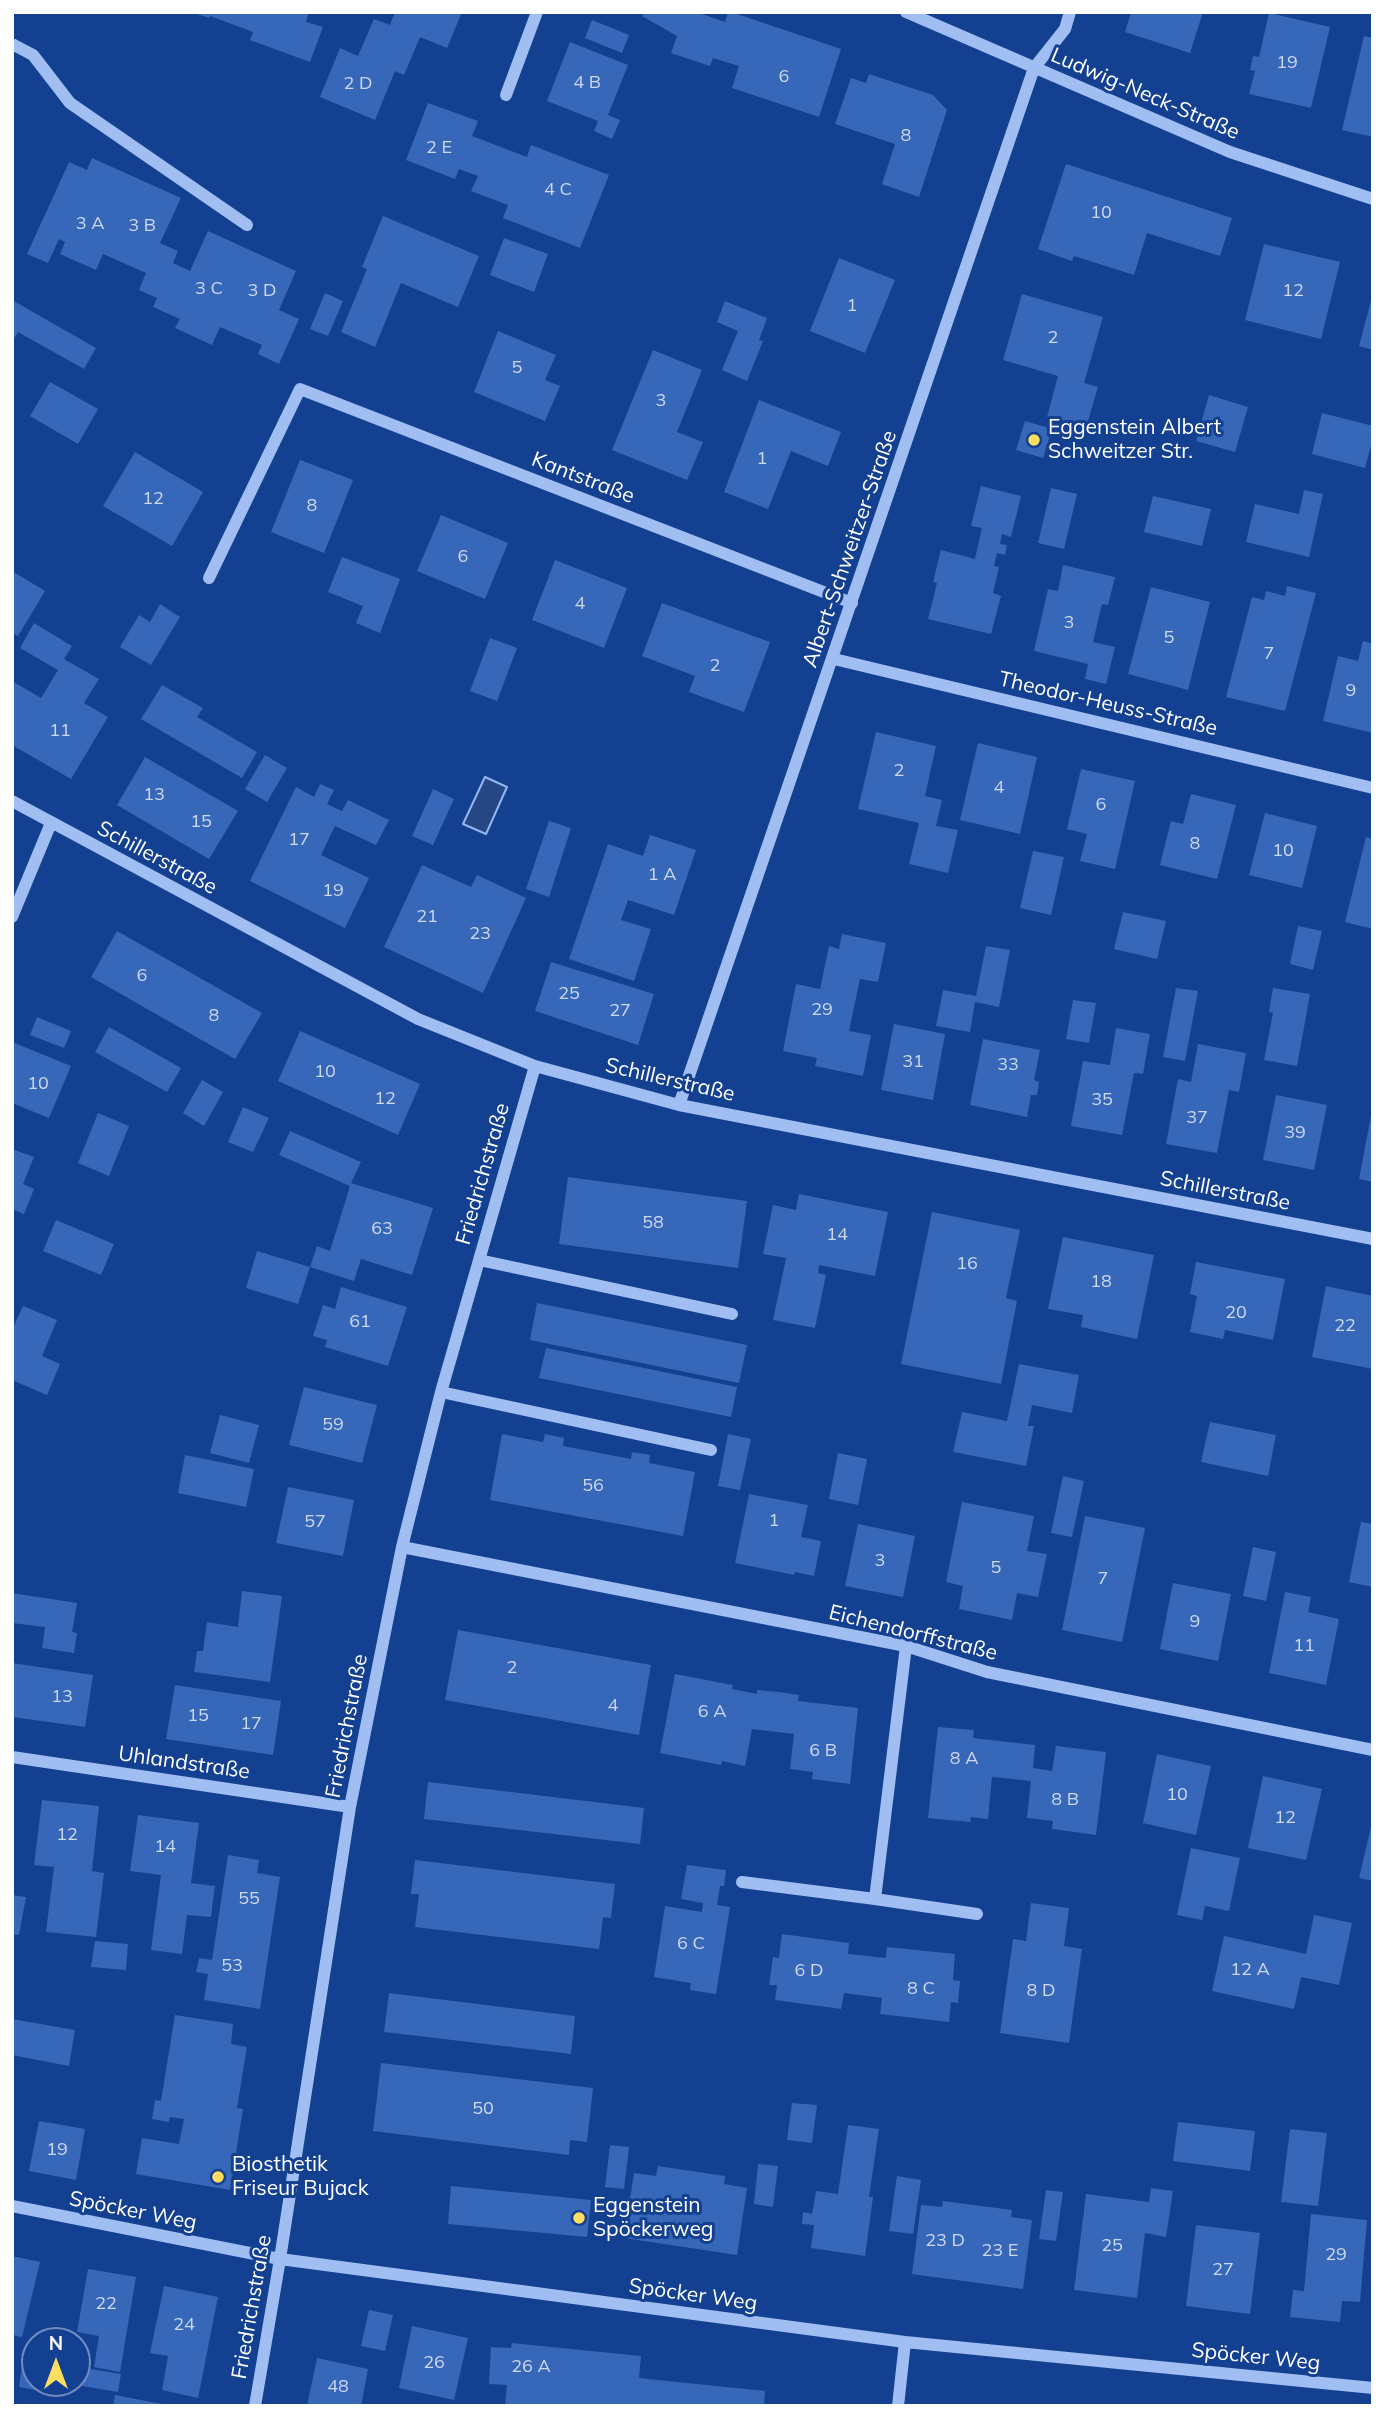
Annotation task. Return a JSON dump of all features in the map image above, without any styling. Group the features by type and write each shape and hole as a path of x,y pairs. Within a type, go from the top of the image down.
{"street":[{"path":"506,95 537,12"},
{"name":"Ludwig-Neck-Straße","path":"906,12 1230,152 1373,199"},
{"name":"Albert-Schweitzer-Straße","path":"679,1105 834,659 1034,68 1065,29 1070,12"},
{"path":"12,44 33,55 69,103 247,225"},
{"name":"Kantstraße","path":"209,578 300,389 852,603"},
{"name":"Theodor-Heuss-Straße","path":"834,659 1373,788"},
{"name":"Schillerstraße","path":"12,801 418,1019 535,1066 679,1105 1373,1239"},
{"path":"12,917 51,823"},
{"name":"Friedrichstraße","path":"255,2406 350,1807 402,1547 478,1260 535,1066"},
{"path":"478,1260 732,1314"},
{"path":"442,1392 711,1450"},
{"name":"Eichendorffstraße","path":"402,1547 906,1646 987,1672 1373,1750"},
{"path":"875,1899 906,1646"},
{"name":"Uhlandstraße","path":"12,1757 350,1807"},
{"path":"742,1882 977,1914"},
{"name":"Spöcker Weg","path":"12,2206 280,2259 905,2342 1373,2388"},
{"path":"898,2406 905,2342"}],"water":[{"path":"485,777 507,787 486,834 463,824"}],"building":[{"path":"309,12 306,22 323,27 310,62 250,40 253,32 194,13"},
{"path":"395,12 462,12 447,48 420,37 404,75 395,71 375,120 320,97 340,48 358,56 374,19 390,25"},
{"path":"645,12 696,12 725,22 728,12 731,12 841,49 819,117 732,88 739,66 713,58 710,66 671,53 677,36 642,16"},
{"path":"1131,12 1203,12 1190,53 1125,32"},
{"path":"1269,13 1330,27 1311,108 1249,94 1255,71 1250,70 1253,56 1259,57"},
{"path":"592,20 629,35 622,53 585,38"},
{"path":"1364,36 1373,38 1373,137 1342,130"},
{"path":"570,42 628,65 608,115 620,120 612,139 594,131 598,121 547,101"},
{"path":"869,74 933,95 947,110 919,197 882,184 895,144 835,124 851,78 866,83"},
{"path":"428,103 478,121 472,136 527,157 531,145 609,175 580,248 503,218 508,205 471,191 478,176 459,169 455,179 406,160"},
{"path":"92,158 181,198 160,243 178,251 173,263 190,271 208,231 296,271 279,310 299,319 279,364 258,354 262,345 220,327 212,345 175,328 180,319 153,307 157,298 139,290 146,273 103,254 96,270 60,254 65,242 59,239 48,263 27,254 69,162 87,170"},
{"path":"1066,164 1232,218 1220,256 1147,233 1134,275 1074,256 1072,261 1038,249"},
{"path":"383,216 479,256 458,307 401,283 375,347 341,332 367,269 362,267"},
{"path":"504,238 548,254 534,292 490,275"},
{"path":"1264,244 1340,262 1321,339 1245,320"},
{"path":"839,258 895,280 865,353 810,331"},
{"path":"325,293 343,301 328,336 310,329"},
{"path":"1022,294 1103,317 1084,383 1098,387 1086,428 1047,417 1058,376 1003,360"},
{"path":"1373,297 1373,350 1359,346"},
{"path":"12,300 96,348 84,369 18,332 12,342"},
{"path":"725,301 767,318 759,340 763,341 747,381 722,370 738,331 717,322"},
{"path":"498,331 556,355 545,380 560,386 545,421 474,392"},
{"path":"653,350 702,370 677,432 703,442 687,480 612,450"},
{"path":"50,382 98,409 78,444 30,416"},
{"path":"1209,395 1248,407 1235,452 1196,441"},
{"path":"759,400 841,432 828,466 791,451 768,509 724,492"},
{"path":"1322,413 1373,426 1373,438 1365,468 1312,454"},
{"name":"Eggenstein Albert Schweitzer Str.","path":"1025,421 1052,429 1043,458 1016,450"},
{"path":"135,452 203,492 172,546 103,506"},
{"path":"300,460 353,480 324,553 271,532"},
{"path":"981,486 1021,496 1011,537 1002,534 1000,544 1007,545 1005,555 997,553 994,566 999,567 993,593 1001,596 991,634 928,619 937,583 933,582 941,550 975,559 982,528 971,526"},
{"path":"1051,488 1077,494 1064,549 1038,543"},
{"path":"1304,490 1323,494 1309,557 1246,542 1255,504 1299,514"},
{"path":"1153,496 1211,509 1202,546 1144,532"},
{"path":"441,515 508,543 485,599 417,571"},
{"path":"342,557 400,579 380,633 356,623 363,606 328,592"},
{"path":"555,560 627,588 604,648 532,620"},
{"path":"1063,565 1115,577 1108,605 1102,604 1093,642 1115,647 1106,684 1085,679 1088,664 1034,651 1048,589 1058,591"},
{"path":"12,571 45,591 18,636 12,633"},
{"path":"1287,586 1316,593 1285,711 1226,697 1252,597 1264,600 1266,591 1285,596"},
{"path":"1151,587 1210,602 1188,690 1128,674"},
{"path":"662,603 770,642 744,712 689,692 695,676 642,656"},
{"path":"160,604 180,617 151,665 120,647 139,615 150,622"},
{"path":"34,623 72,646 64,659 99,679 84,703 108,717 71,779 12,745 12,681 41,698 58,670 20,648"},
{"path":"490,638 517,648 497,701 470,691"},
{"path":"1363,641 1373,644 1373,733 1323,721 1338,656 1358,661"},
{"path":"162,685 203,708 197,717 257,752 242,778 141,719"},
{"path":"876,732 936,746 925,796 942,800 936,826 958,830 948,873 909,864 919,823 858,809"},
{"path":"978,743 1037,757 1020,834 960,820"},
{"path":"265,755 287,768 267,802 245,789"},
{"path":"145,757 238,811 209,859 117,805"},
{"path":"1081,769 1135,781 1115,869 1080,861 1087,834 1067,829"},
{"path":"320,784 334,790 327,804 342,811 348,800 389,820 376,845 335,826 321,855 369,878 345,928 250,881 296,787 314,797"},
{"path":"433,789 454,799 433,845 412,836"},
{"path":"1191,794 1236,805 1217,879 1160,865 1171,821 1183,824"},
{"path":"1265,813 1317,826 1302,888 1249,875"},
{"path":"549,821 571,828 549,897 526,889"},
{"path":"650,835 696,850 674,915 628,900 621,920 651,929 634,981 569,959 608,844 643,856"},
{"path":"1366,837 1373,839 1373,929 1345,922"},
{"path":"1033,851 1064,857 1051,915 1020,908"},
{"path":"422,865 471,887 477,875 526,898 483,993 384,947"},
{"path":"1123,912 1166,921 1157,959 1114,949"},
{"path":"1298,926 1322,931 1313,970 1290,964"},
{"path":"117,931 262,1013 235,1059 91,977"},
{"path":"842,934 886,943 878,982 860,979 849,1031 871,1035 863,1076 815,1066 817,1058 783,1051 796,984 820,989 829,946 839,949"},
{"path":"986,946 1010,950 999,1007 975,1002 970,1032 936,1026 943,990 976,996"},
{"path":"551,962 654,994 638,1045 535,1011"},
{"path":"1176,988 1198,991 1185,1061 1163,1057"},
{"path":"1273,988 1310,994 1297,1066 1264,1060 1273,1013 1269,1012"},
{"path":"1073,1000 1096,1003 1089,1043 1066,1039"},
{"path":"37,1017 71,1031 64,1048 30,1035"},
{"path":"894,1024 945,1034 933,1100 881,1090"},
{"path":"109,1027 181,1068 167,1092 95,1052"},
{"path":"1116,1028 1150,1034 1143,1074 1134,1073 1122,1135 1071,1126 1083,1061 1110,1065"},
{"path":"300,1031 420,1084 398,1135 278,1081"},
{"path":"983,1039 1040,1050 1034,1080 1039,1082 1037,1095 1031,1095 1027,1117 970,1105"},
{"path":"12,1042 71,1066 49,1118 12,1103"},
{"path":"1198,1044 1246,1053 1239,1092 1229,1090 1217,1153 1166,1144 1178,1079 1191,1082"},
{"path":"202,1080 223,1092 204,1126 183,1113"},
{"path":"1276,1095 1327,1105 1314,1170 1263,1160"},
{"path":"243,1107 269,1118 253,1152 228,1142"},
{"path":"98,1113 129,1126 109,1176 78,1163"},
{"path":"1371,1116 1373,1117 1373,1182 1359,1179"},
{"path":"290,1131 361,1162 351,1183 433,1208 412,1275 361,1259 354,1281 310,1267 317,1246 330,1251 350,1186 279,1155"},
{"path":"12,1149 34,1157 23,1184 34,1189 24,1214 12,1209"},
{"path":"568,1177 747,1201 738,1268 559,1244"},
{"path":"799,1194 888,1212 875,1276 819,1265 818,1273 826,1275 815,1328 773,1320 786,1258 763,1254 773,1205 796,1210"},
{"path":"932,1212 1020,1230 1006,1298 1017,1301 1001,1384 901,1364"},
{"path":"56,1220 114,1244 101,1275 43,1251"},
{"path":"1063,1237 1154,1255 1137,1339 1081,1327 1083,1315 1048,1309"},
{"path":"257,1251 310,1267 298,1304 246,1288"},
{"path":"1196,1262 1285,1279 1273,1340 1225,1330 1223,1339 1190,1332 1197,1296 1190,1294"},
{"path":"1326,1286 1373,1296 1373,1369 1312,1357"},
{"path":"341,1287 407,1307 388,1366 325,1347 327,1340 313,1336 323,1305 335,1309"},
{"path":"537,1303 747,1345 739,1383 530,1340"},
{"path":"23,1306 57,1320 42,1356 60,1364 47,1395 12,1380 12,1330"},
{"path":"546,1348 737,1387 731,1417 539,1378"},
{"path":"1019,1364 1079,1375 1072,1413 1032,1405 1028,1426 1034,1426 1026,1466 953,1452 962,1412 1007,1421"},
{"path":"304,1387 377,1405 362,1463 289,1445"},
{"path":"220,1415 259,1425 249,1463 210,1453"},
{"path":"1210,1422 1276,1435 1268,1476 1201,1462"},
{"path":"502,1434 543,1442 545,1434 564,1438 563,1446 631,1459 632,1452 650,1455 649,1463 695,1472 683,1536 490,1500"},
{"path":"728,1434 751,1439 740,1490 718,1486"},
{"path":"838,1453 867,1459 858,1505 829,1499"},
{"path":"185,1455 254,1469 246,1507 178,1493"},
{"path":"1063,1476 1084,1481 1072,1537 1051,1533"},
{"path":"288,1487 354,1500 343,1556 276,1543"},
{"path":"749,1494 808,1505 801,1537 821,1541 814,1576 795,1572 794,1575 735,1563"},
{"path":"962,1502 1034,1516 1027,1551 1047,1554 1038,1597 1017,1593 1012,1620 959,1609 963,1586 946,1582"},
{"path":"1085,1516 1145,1528 1122,1642 1062,1630"},
{"path":"1361,1522 1373,1524 1373,1587 1349,1582"},
{"path":"858,1524 915,1536 903,1597 845,1586"},
{"path":"1253,1547 1276,1552 1266,1601 1243,1596"},
{"path":"1173,1583 1231,1594 1218,1661 1160,1649"},
{"path":"242,1591 282,1596 270,1682 194,1672 197,1651 203,1651 207,1622 238,1627"},
{"path":"1285,1592 1311,1597 1308,1612 1339,1619 1326,1685 1269,1673"},
{"path":"12,1593 77,1603 72,1632 77,1633 74,1653 42,1648 45,1627 12,1623"},
{"path":"458,1630 651,1665 639,1735 445,1700"},
{"path":"12,1663 93,1675 85,1727 12,1717"},
{"path":"675,1674 733,1685 732,1689 757,1694 757,1690 779,1692 799,1695 798,1701 858,1708 850,1784 812,1779 813,1772 790,1769 794,1734 752,1729 745,1766 722,1761 721,1765 660,1753"},
{"path":"175,1685 281,1701 273,1755 166,1739"},
{"path":"938,1727 974,1730 973,1738 1035,1745 1033,1768 1052,1771 1056,1746 1106,1752 1096,1835 1052,1829 1053,1821 1027,1818 1031,1781 992,1777 988,1819 971,1817 970,1822 928,1818"},
{"path":"1157,1754 1211,1766 1196,1835 1143,1823"},
{"path":"1263,1776 1322,1789 1306,1860 1248,1848"},
{"path":"428,1782 644,1808 640,1844 424,1819"},
{"path":"42,1800 99,1806 92,1871 104,1873 96,1937 46,1932 54,1867 34,1865"},
{"path":"138,1815 199,1823 191,1883 215,1886 211,1917 187,1915 182,1954 151,1950 161,1875 130,1871"},
{"path":"1373,1823 1373,1881 1359,1878"},
{"path":"1191,1848 1240,1858 1229,1911 1205,1906 1202,1920 1177,1915"},
{"path":"228,1855 259,1860 257,1873 280,1877 260,2009 204,2000 208,1974 196,1972 199,1958 212,1960"},
{"path":"415,1860 615,1884 611,1918 603,1917 599,1949 415,1927 419,1894 411,1894"},
{"path":"687,1865 726,1870 717,1905 730,1907 716,1994 690,1990 691,1983 654,1977 665,1906 702,1912 703,1903 681,1899"},
{"path":"12,1895 26,1897 19,1935 12,1934"},
{"path":"1031,1903 1069,1908 1064,1946 1082,1949 1069,2043 1000,2033 1013,1939 1026,1941"},
{"path":"1314,1915 1352,1923 1339,1985 1301,1977 1294,2009 1212,1991 1224,1936 1306,1954"},
{"path":"782,1934 849,1943 848,1954 886,1958 887,1947 955,1954 953,1980 960,1981 958,2003 951,2002 949,2022 880,2014 882,1998 844,1993 841,2009 775,2000 777,1985 769,1985 773,1957 779,1958"},
{"path":"95,1941 128,1944 126,1970 91,1967"},
{"path":"389,1993 575,2016 571,2054 384,2032"},
{"path":"175,2015 233,2024 231,2044 247,2047 237,2108 243,2109 230,2190 136,2174 142,2138 179,2144 184,2119 170,2117 169,2122 152,2119 155,2100 161,2101"},
{"path":"12,2019 75,2030 69,2066 12,2055"},
{"path":"381,2063 593,2088 587,2142 570,2140 569,2155 373,2131"},
{"path":"792,2103 817,2105 812,2143 787,2140"},
{"path":"39,2121 85,2129 76,2180 29,2171"},
{"path":"1178,2122 1255,2131 1250,2171 1173,2161"},
{"path":"848,2125 879,2129 869,2197 873,2197 865,2256 811,2248 814,2225 802,2224 803,2212 812,2214 816,2191 838,2194"},
{"path":"1290,2129 1327,2133 1318,2206 1281,2202"},
{"path":"610,2145 629,2147 624,2189 605,2187"},
{"path":"758,2164 778,2166 773,2207 754,2204"},
{"path":"658,2166 725,2176 724,2184 747,2188 737,2255 624,2238 634,2173 656,2176"},
{"path":"897,2176 921,2180 913,2234 889,2231"},
{"path":"451,2186 591,2200 587,2237 448,2224"},
{"path":"1151,2188 1173,2191 1166,2237 1145,2233 1137,2298 1074,2290 1086,2194 1149,2202"},
{"path":"1046,2190 1063,2192 1056,2241 1039,2239"},
{"path":"943,2201 1012,2210 1011,2217 1032,2220 1023,2289 912,2274 921,2205 942,2207"},
{"path":"1311,2214 1367,2220 1360,2302 1342,2301 1340,2322 1290,2317 1293,2290 1304,2291"},
{"path":"1196,2225 1260,2233 1250,2314 1186,2306"},
{"path":"12,2256 40,2262 24,2327 21,2327 21,2337 12,2335"},
{"path":"88,2269 136,2277 120,2372 94,2367 99,2336 91,2335 91,2327 78,2327"},
{"path":"164,2286 218,2297 198,2398 162,2390 168,2356 150,2353"},
{"path":"369,2310 393,2315 385,2351 361,2346"},
{"path":"412,2326 468,2338 454,2400 399,2388"},
{"path":"512,2343 641,2356 639,2378 765,2391 764,2406 505,2406 507,2385 489,2384 491,2347 511,2348"},
{"path":"317,2358 368,2369 361,2406 307,2406"},
{"path":"91,2369 121,2374 118,2392 91,2387"},
{"path":"115,2395 162,2404 162,2406 113,2406"}],"place":[{"name":"Eggenstein Albert Schweitzer Str.","path":"1034,440"},
{"name":"Biosthetik Friseur Bujack","path":"218,2177"},
{"name":"Eggenstein Spöckerweg","path":"579,2218"}]}
